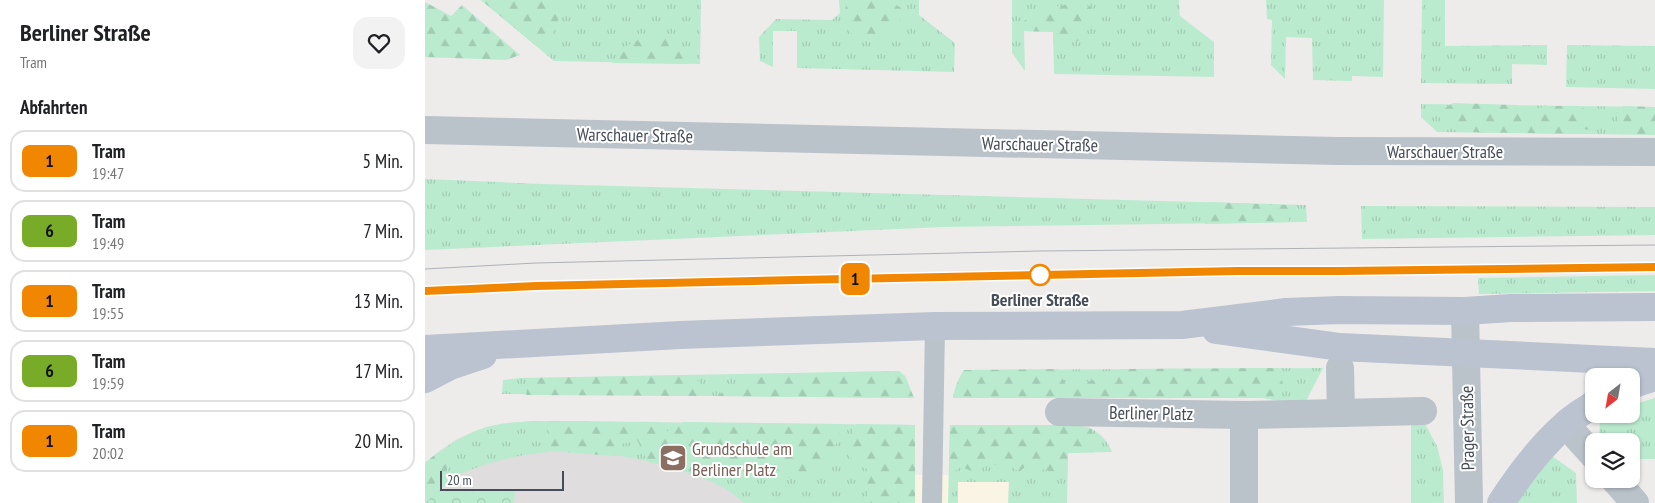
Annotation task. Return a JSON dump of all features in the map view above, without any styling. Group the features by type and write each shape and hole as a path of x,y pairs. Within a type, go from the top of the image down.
{"street":[{"name":"Warschauer Straße","path":"425,130 1337,151 1655,152"},
{"path":"425,348 680,335 935,326 1183,325 1286,312 1339,310 1465,311 1511,308 1655,307"},
{"path":"1465,311 1465,354"},
{"path":"1183,325 1340,347 1655,362"},
{"path":"425,379 450,366 515,344"},
{"name":"Prager Straße","path":"1465,354 1469,503"},
{"path":"1340,368 1341,413"},
{"path":"1640,382 1655,377"},
{"path":"1501,503 1513,483 1540,450 1566,424 1585,410"},
{"name":"Berliner Platz","path":"1059,412 1244,414 1423,411"},
{"path":"1244,414 1244,503"},
{"path":"1622,488 1635,503"}],"lane":[{"path":"931,503 935,326"}],"shaded area":[{"name":"Grundschule am Berliner Platz","path":"532,421 915,425 915,503 425,503 425,463 437,453 457,439 476,431 500,424"},
{"path":"915,475 1009,475 1008,503 915,503"}],"green space":[{"path":"481,0 701,0 700,64 554,61"},
{"path":"481,0 557,0 560,16 550,42 540,49"},
{"path":"839,0 919,0 919,15 955,43 954,72 797,68 797,31 773,31 773,67 760,61 759,37 776,19 832,20 840,13"},
{"path":"850,0 887,0 892,2 901,8 899,21 893,31 884,37 874,39 854,35 846,29 843,20 844,10"},
{"path":"1012,0 1179,0 1180,16 1214,42 1214,77 1054,74 1053,32 1024,31 1025,71 1012,53"},
{"path":"1266,0 1384,0 1383,77 1352,76 1352,81 1313,80 1312,38 1286,37 1285,79 1271,65 1272,20 1267,19"},
{"path":"1422,0 1445,0 1445,46 1547,45 1547,65 1512,64 1512,84 1421,83"},
{"path":"1073,1 1091,7 1095,18 1095,25 1089,28 1080,40 1071,41 1067,39 1053,43 1053,32 1024,31 1023,22 1032,15 1046,14 1050,6 1062,6"},
{"path":"425,2 451,16 462,5 520,55 506,60 425,57"},
{"path":"647,37 667,38 682,46 687,64 612,63 627,46"},
{"path":"1567,45 1655,46 1655,89 1566,87"},
{"path":"1453,103 1517,105 1523,109 1533,110 1545,106 1580,106 1596,117 1594,128 1584,129 1579,134 1462,132 1449,126 1440,118 1444,109"},
{"path":"1421,104 1655,107 1655,135 1437,132 1421,117"},
{"path":"1623,106 1655,107 1655,133 1623,134 1619,131 1618,121"},
{"path":"425,179 543,184 1306,205 1307,222 943,227 425,250"},
{"path":"1209,202 1286,205 1291,213 1288,222 1205,224 1206,208"},
{"path":"1361,206 1655,207 1655,235 1362,239"},
{"path":"1655,275 1655,291 1479,294 1478,278"},
{"path":"1278,368 1283,384 1281,401 1263,398 953,398 957,383 964,370 1058,369 1070,393 1101,376 1116,383 1122,369"},
{"path":"1323,368 1302,409 1281,401 1263,398 953,398 957,383 964,370"},
{"path":"899,371 905,376 914,398 502,394 503,380 519,378"},
{"path":"899,371 905,376 914,398 718,396 728,387 752,387 758,379 766,374"},
{"path":"694,375 702,387 701,396 526,395 528,384 533,378"},
{"path":"1655,398 1655,459 1640,459 1640,433 1599,433 1600,423 1640,423 1640,402"},
{"name":"Grundschule am Berliner Platz","path":"532,421 915,425 915,503 744,503 731,492 690,473 616,455 568,451 514,457 460,474 450,480 425,503 425,463 433,456 460,438 480,429 505,423"},
{"path":"546,421 658,422 666,432 684,422 842,424 838,441 815,475 796,480 781,475 771,461 761,475 728,465 708,476 646,461 637,440 621,444 613,456 551,451"},
{"path":"1411,422 1424,422 1437,446 1443,470 1444,503 1411,503"},
{"path":"857,424 915,425 915,503 868,503 867,469 857,464 847,454 849,440"},
{"path":"950,425 1090,428 1103,438 1112,452 1068,453 1067,503 1008,503 1009,482 958,482 958,503 948,503"},
{"path":"950,425 1079,425 1090,428 1098,443 1096,452 1068,453 1067,478 1055,472 1041,469 1032,461 1019,472 1006,463 972,471 961,467 949,475"},
{"path":"437,453 449,463 438,481 425,486 425,463"},
{"path":"1552,456 1576,473 1577,503 1516,503 1530,483"},
{"path":"515,489 514,503 426,503 438,490"}],"tram line":[{"path":"425,269 536,263 1040,251 1655,245"},
{"path":"425,291 536,286 1237,271 1655,267"},
{"name":"1","path":"425,291 536,286 1237,271 1655,267"}],"place":[{"name":"Berliner Straße","path":"1040,275"},
{"name":"Grundschule am Berliner Platz","path":"673,458"}]}
